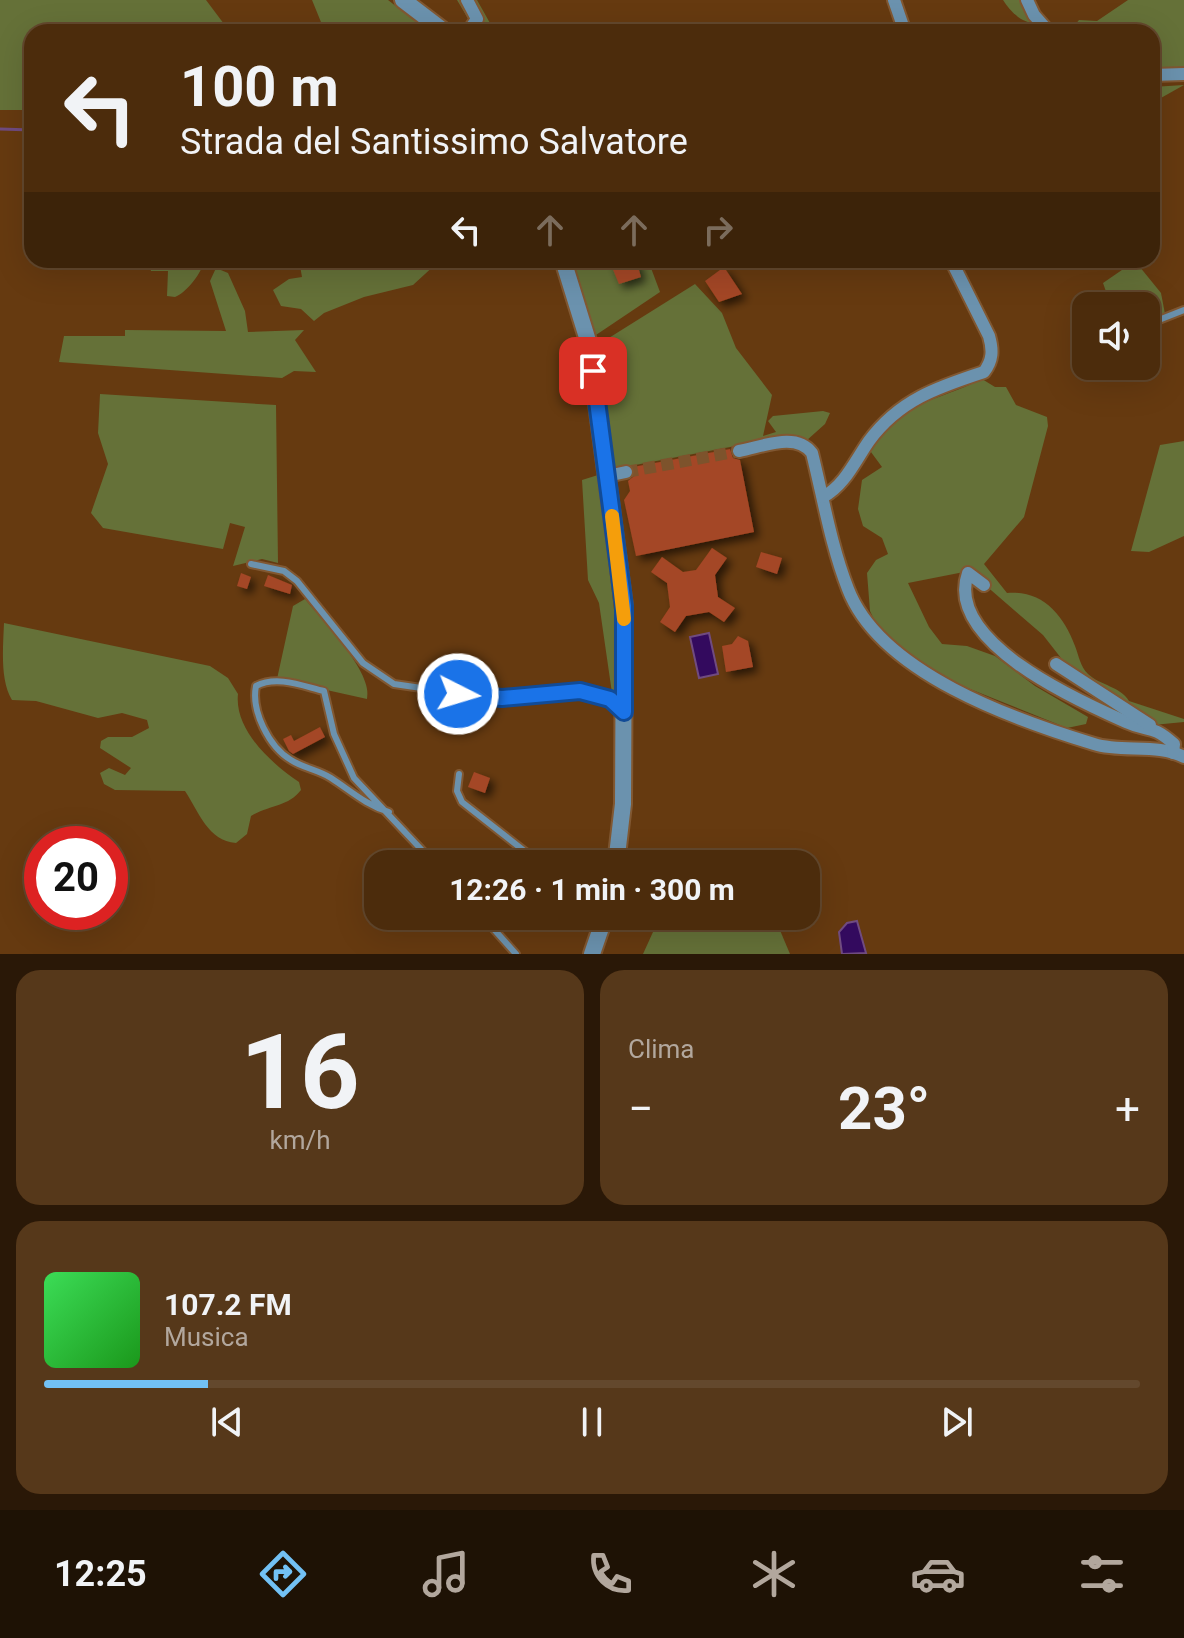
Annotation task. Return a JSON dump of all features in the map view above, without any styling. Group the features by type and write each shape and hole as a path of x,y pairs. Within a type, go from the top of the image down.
{"street":[{"path":"403,0 434,24"},
{"path":"467,0 479,24"},
{"path":"894,0 902,24"},
{"path":"1027,0 1041,24"},
{"path":"474,24 477,19"},
{"path":"1160,75 1184,74"},
{"path":"565,268 589,344 624,606 623,804 618,850"},
{"path":"823,497 836,490 871,439 910,400 984,372 990,363 993,349 989,336 955,268"},
{"path":"739,451 795,440 806,445 812,453 848,591 864,616 920,670 962,694 1042,728 1102,747 1179,755"},
{"path":"607,476 626,472"},
{"path":"984,585 968,573 962,590 973,621 989,642 1067,695 1130,724 1156,728"},
{"path":"1056,664 1156,728 1174,744 1179,755"},
{"path":"592,954 600,930"}],"lane":[{"path":"1160,319 1184,310"},
{"path":"251,564 284,571 297,581 363,663 394,684 493,698 580,691 610,699 624,712"},
{"path":"389,812 372,807 329,776 290,760 274,743 258,715 254,697 256,686 266,681 279,681 324,691 334,734 354,778 389,812 423,850"},
{"path":"459,774 457,791 462,802 523,850"},
{"path":"495,930 516,954"}],"green space":[{"path":"0,0 206,0 224,24 24,24 24,110 0,110"},
{"path":"312,0 388,0 419,24 322,24"},
{"path":"457,0 477,0 490,24 471,24"},
{"path":"1003,0 1025,0 1036,23 1021,19"},
{"path":"1128,0 1184,0 1184,71 1160,70 1160,24 1076,24 1079,20 1097,21"},
{"path":"1184,85 1160,98 1160,86"},
{"path":"150,268 202,268 193,282 175,297 167,296 168,271 151,271"},
{"path":"216,268 228,273 245,311 248,332 304,330 295,340 316,372 294,371 282,378 59,362 64,336 125,336 125,330 226,331 210,281"},
{"path":"300,268 432,268 413,285 364,297 324,313 314,321 301,309 281,306 273,290 289,279 302,277"},
{"path":"571,268 651,268 660,292 593,337"},
{"path":"1125,268 1141,268 1161,293 1165,314 1160,316 1160,292 1106,292 1103,283"},
{"path":"695,284 722,313 736,348 772,395 763,436 776,432 768,421 773,416 830,413 825,424 806,441 762,441 614,469 596,346"},
{"path":"982,379 995,387 1006,387 1016,405 1047,417 1048,426 1024,517 984,564 1007,593 1031,596 1050,606 1070,634 1088,674 1121,692 1129,701 1184,719 1184,722 1153,725 1068,667 1043,635 969,571 908,583 929,627 942,644 967,646 995,656 1035,686 1088,717 1086,724 1067,728 930,673 879,630 870,611 867,573 876,560 888,554 882,538 863,526 858,509 862,480 882,467 868,448 892,421 905,412"},
{"path":"100,394 276,405 278,563 262,559 233,566 245,527 230,523 223,549 103,528 91,513 108,464 98,433"},
{"path":"1184,441 1184,536 1149,552 1131,551 1160,445"},
{"path":"598,475 617,635 618,701 612,693 599,603 588,580 582,480"},
{"path":"305,599 355,661 363,675 367,699 277,679 293,606"},
{"path":"4,623 210,666 228,678 238,694 238,707 248,733 267,756 299,782 301,790 290,800 251,816 247,834 236,843 226,841 211,831 185,791 115,790 104,784 100,773 109,768 125,775 131,768 100,748 101,741 108,737 132,737 149,728 147,720 122,713 98,718 36,701 12,700 4,674"},
{"path":"780,930 790,954 643,954 653,932"}],"shaded area":[{"path":"709,633 718,674 699,678 690,637"},
{"path":"857,921 866,953 842,954 839,932 847,923"}],"building":[{"path":"612,268 638,268 641,277 619,284"},
{"path":"725,268 742,294 719,302 705,281"},
{"path":"730,449 733,458 740,460 754,532 636,556 624,500 630,491 628,481 634,476 633,467"},
{"path":"712,548 727,558 715,575 718,597 735,608 724,622 709,612 686,616 675,632 660,622 670,607 667,583 651,572 662,557 683,572 696,570"},
{"path":"761,552 782,558 777,574 756,567"},
{"path":"241,573 251,577 247,589 237,586"},
{"path":"268,575 292,585 290,594 264,586"},
{"path":"738,636 748,641 753,667 726,672 722,646 732,644"},
{"path":"320,727 325,737 293,754 289,751 283,739 291,735 294,741"},
{"path":"474,772 490,778 485,793 468,787"}],"waterway":[{"path":"0,129 24,130"}],"tunnel":[{"path":"626,472 739,451"}],"slow traffic":[{"path":"612,516 624,619"}],"route":[{"path":"458,694 502,698 580,691 610,699 616,708 624,712 624,606 593,371"}]}
